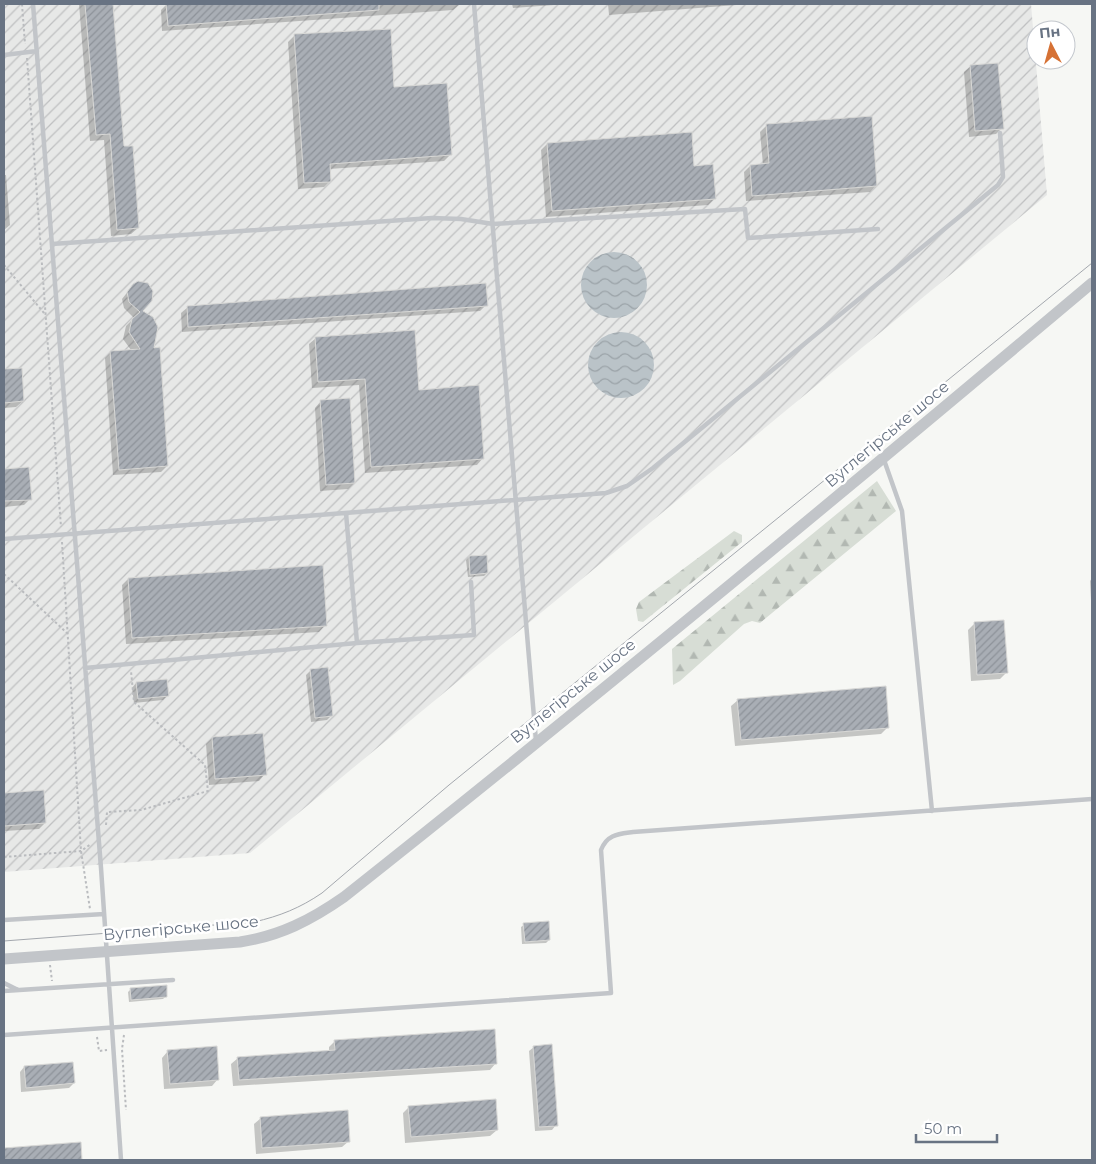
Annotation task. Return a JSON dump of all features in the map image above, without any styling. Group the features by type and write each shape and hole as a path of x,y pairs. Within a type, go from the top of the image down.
{"street":[{"name":"Вуглегірське шосе","path":"4,959 240,942 275,935 296,927 344,897 536,742 884,458 1092,283"}],"lane":[{"path":"33,4 104,914 121,1160"},
{"path":"474,4 536,742"},
{"path":"4,55 36,51"},
{"path":"4,539 516,501 606,493 627,486 653,468 998,185 1003,177 1000,134"},
{"path":"52,244 432,218 461,219 493,224 745,209 748,238 878,229"},
{"path":"884,458 902,512 932,811"},
{"path":"346,513 357,643"},
{"path":"85,668 357,643 474,635 471,582"},
{"path":"4,1035 611,993 602,850 604,841 610,836 634,832 1092,799"},
{"path":"4,920 104,914"},
{"path":"4,991 173,980"},
{"path":"4,983 19,990"}],"path":[{"path":"22,4 62,534 81,852 91,915"},
{"path":"4,265 44,313"},
{"path":"4,574 68,634"},
{"path":"131,664 134,702 205,765 208,792"},
{"path":"49,955 52,988"},
{"path":"127,1114 122,1049 128,1026"}],"shaded area":[{"path":"4,4 1031,4 1032,20 1026,20 1026,70 1037,70 1047,195 250,853 4,872"}],"green space":[{"path":"877,481 896,511 760,623 752,621 744,624 680,681 673,685 672,649"},
{"path":"734,531 742,535 742,542 643,622 638,621 636,609 639,602"}],"water":[{"path":"614,252 627,255 637,262 644,272 647,285 644,298 637,308 627,315 614,318 601,315 591,308 584,298 581,285 584,272 591,262 601,255"},
{"path":"621,332 634,335 644,342 651,352 654,365 651,378 644,388 634,395 621,398 608,395 598,388 591,378 588,365 591,352 598,342 608,335"}],"building":[{"path":"85,4 113,4 124,146 133,146 139,228 117,230 110,134 96,135"},
{"path":"166,4 379,4 379,10 168,26"},
{"path":"391,29 394,87 447,83 452,155 330,164 331,182 304,183 294,34"},
{"path":"998,63 1004,129 975,131 970,65"},
{"path":"872,116 877,186 752,196 750,165 769,163 766,124"},
{"path":"692,132 694,166 713,164 716,199 552,211 547,143"},
{"path":"138,281 148,283 153,291 152,301 143,311 153,317 158,327 154,348 160,347 168,466 119,470 110,351 140,349 129,332 132,319 140,312 129,302 127,292"},
{"path":"486,283 488,306 188,327 187,306"},
{"path":"415,330 419,390 479,385 484,459 371,467 365,379 318,382 315,337"},
{"path":"22,368 24,401 4,403 4,369"},
{"path":"350,398 355,483 326,485 320,400"},
{"path":"29,467 32,500 4,501 4,469"},
{"path":"487,555 488,573 470,575 469,556"},
{"path":"323,565 327,626 132,638 128,578"},
{"path":"1004,620 1008,673 977,675 974,622"},
{"path":"328,667 333,716 315,718 310,669"},
{"path":"167,679 169,696 138,699 136,682"},
{"path":"886,686 889,728 741,740 737,699"},
{"path":"263,733 267,775 215,779 212,737"},
{"path":"44,790 46,823 4,826 4,793"},
{"path":"549,921 550,940 525,942 523,923"},
{"path":"167,985 167,997 131,1000 130,988"},
{"path":"495,1029 497,1064 239,1080 237,1057 335,1050 334,1040"},
{"path":"552,1044 558,1126 539,1127 533,1046"},
{"path":"217,1046 219,1080 170,1084 167,1050"},
{"path":"73,1062 75,1083 26,1088 24,1066"},
{"path":"496,1099 498,1130 411,1137 408,1106"},
{"path":"348,1110 350,1142 262,1148 260,1117"},
{"path":"81,1142 82,1160 4,1160 4,1148"}],"tram line":[{"path":"4,941 254,922 290,911 306,903 322,893 449,785 1092,263"}]}
